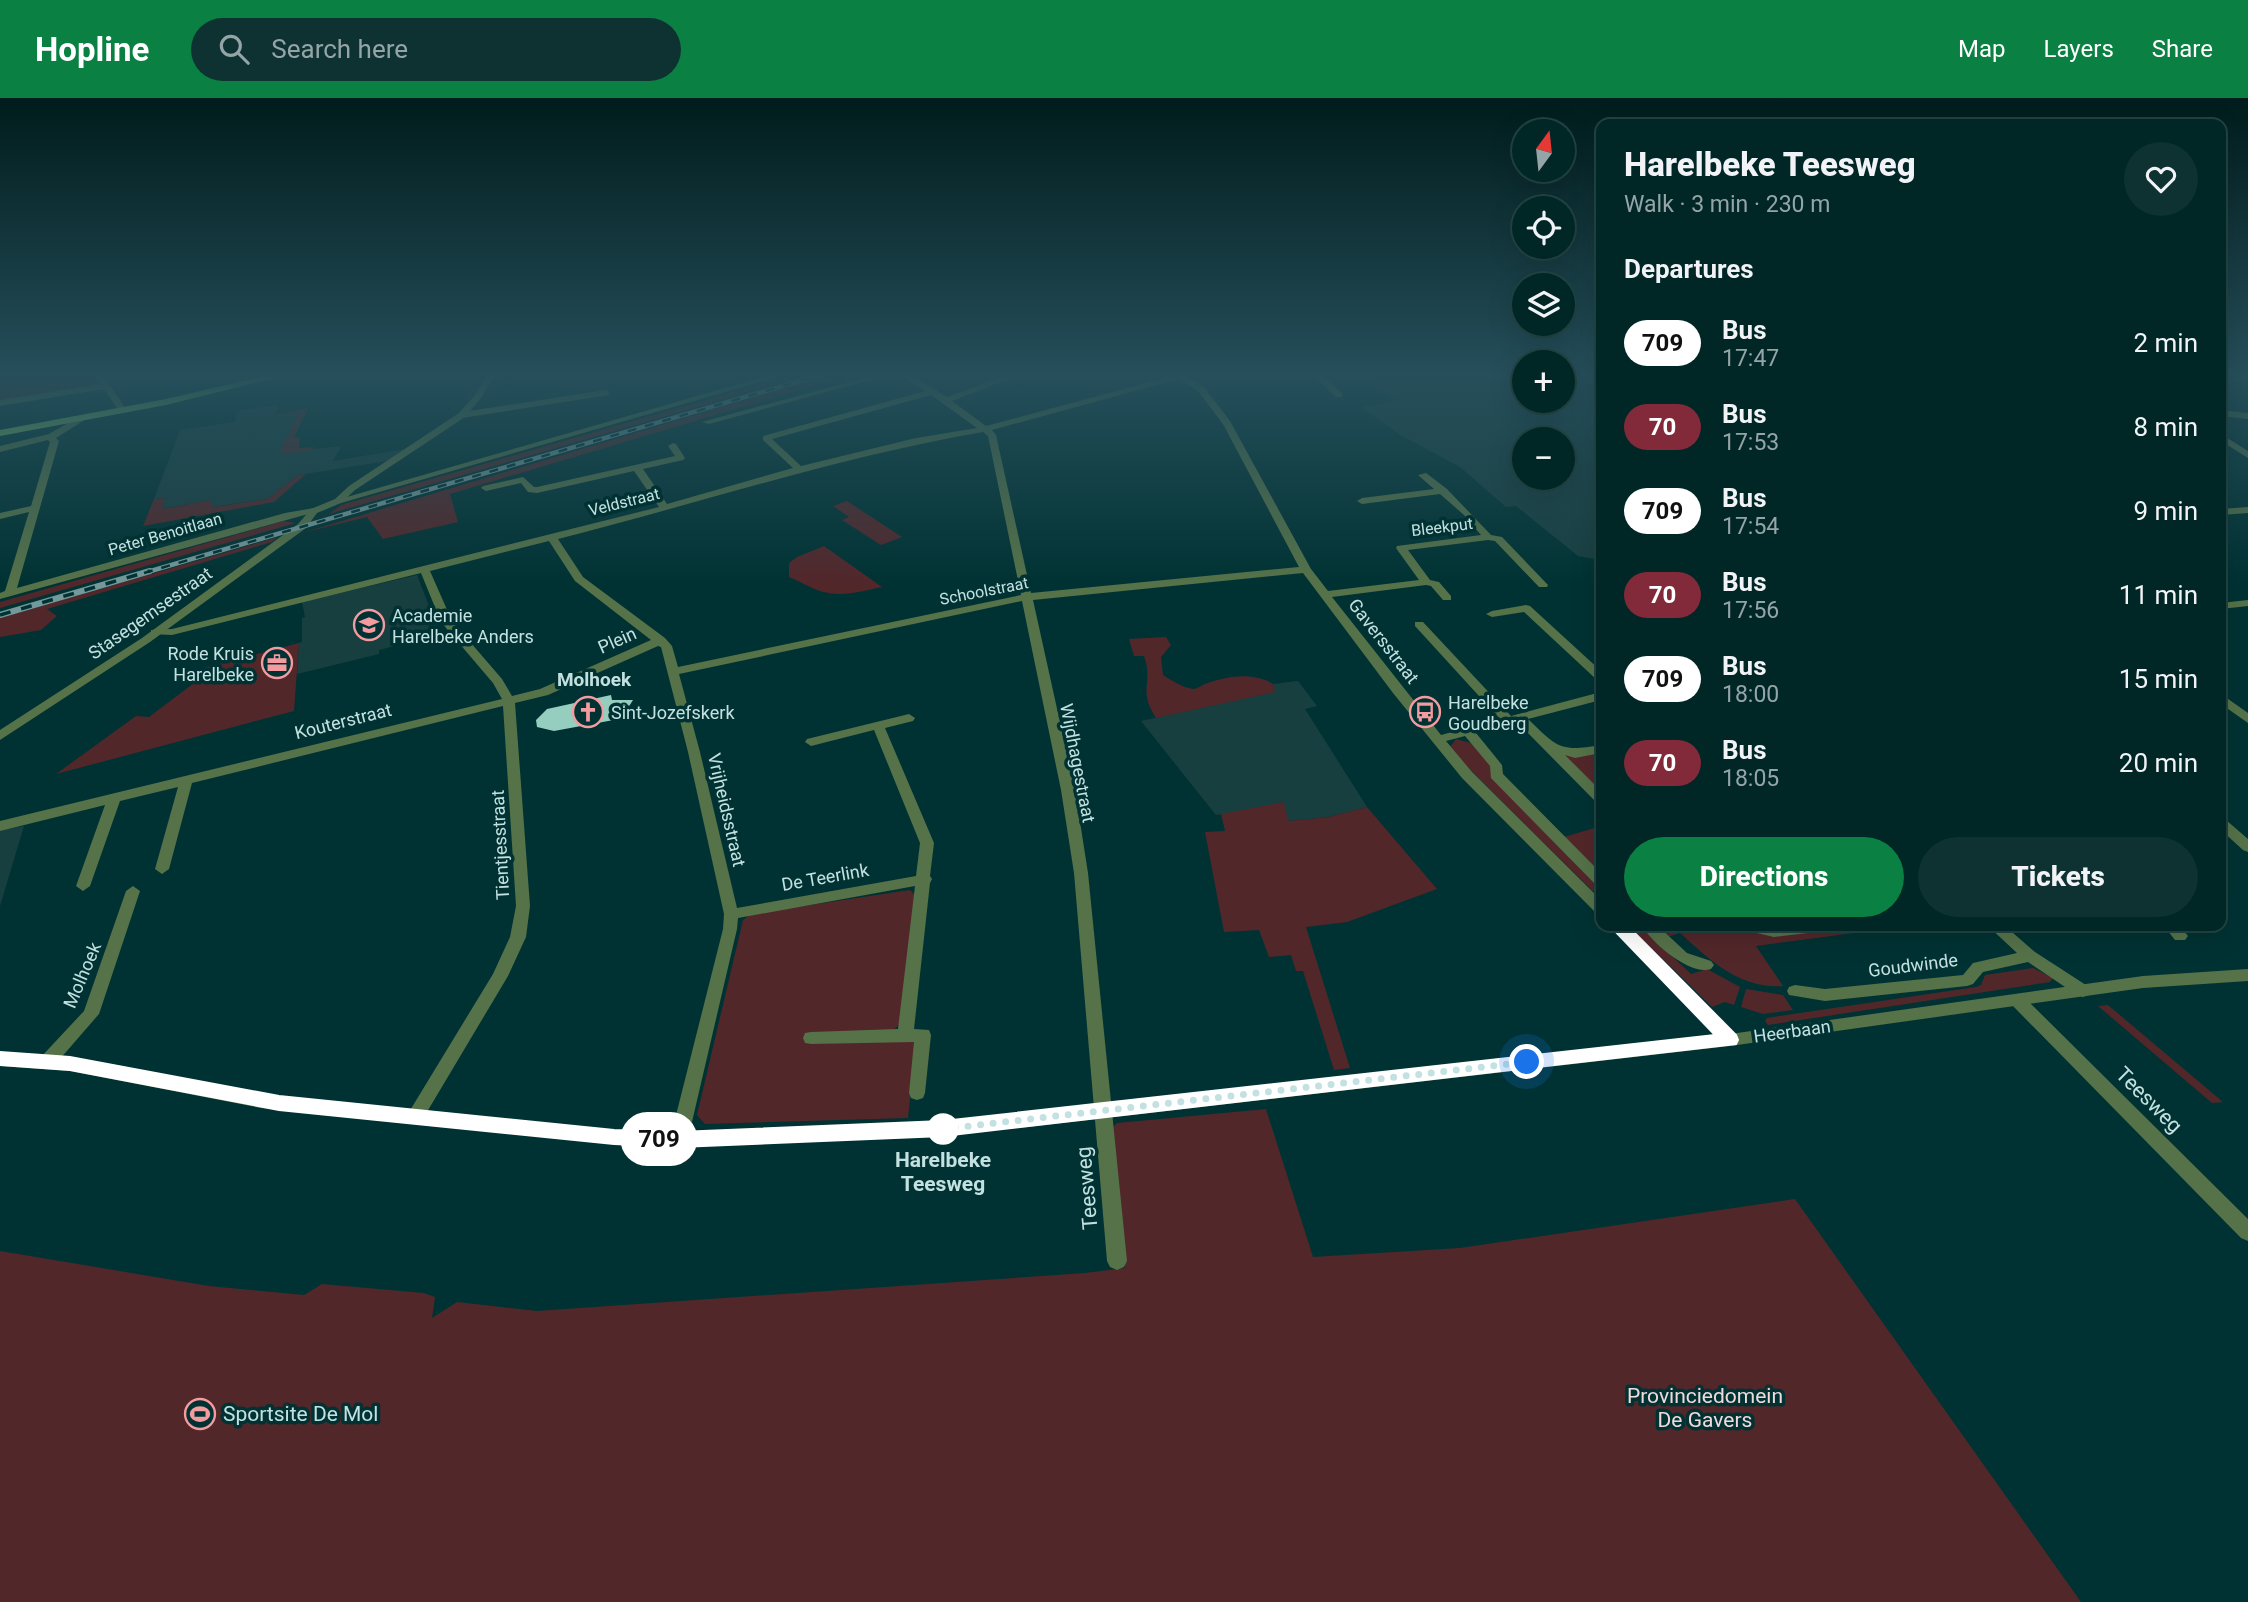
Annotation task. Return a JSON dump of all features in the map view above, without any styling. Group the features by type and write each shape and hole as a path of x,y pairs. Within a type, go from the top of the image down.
{"street":[{"path":"0,449 26,443"},
{"path":"5,595 54,443"},
{"path":"338,501 352,488 420,443"},
{"path":"338,501 542,443"},
{"path":"771,443 799,470"},
{"name":"Veldstraat","path":"155,632 172,632 424,569 907,443"},
{"name":"Wijdhagestraat","path":"994,443 1068,790 1081,873 1103,1111"},
{"name":"Gaversstraat","path":"1238,443 1306,570 1324,595 1466,775 1596,904"},
{"path":"2230,443 2248,455"},
{"path":"486,488 523,480 531,490 537,490 680,458 673,446"},
{"path":"636,468 665,508"},
{"name":"Bleekput","path":"1423,475 1444,491 1488,537"},
{"name":"Bleekput","path":"1362,501 1444,491"},
{"name":"Peter Benoitlaan","path":"5,595 288,515 314,511 338,501"},
{"path":"0,516 34,508"},
{"path":"2226,512 2248,510"},
{"name":"Stasegemsestraat","path":"0,736 155,632 302,526 314,511"},
{"path":"551,536 579,579 661,640"},
{"name":"Bleekput","path":"1447,598 1435,584 1426,582 1401,548 1488,537 1498,539 1543,585"},
{"name":"Tientjesstraat","path":"415,1117 500,976 518,937 523,906 509,701 498,682 447,622 424,569"},
{"name":"Schoolstraat","path":"673,672 1027,597 1306,570"},
{"path":"1324,595 1426,582"},
{"path":"2226,605 2248,603"},
{"path":"1492,614 1526,608 1596,672"},
{"path":"1419,624 1515,720 1549,747 1596,794"},
{"name":"Vrijheidsstraat","path":"661,640 666,646 673,672 731,914 730,929 702,1051 679,1139"},
{"name":"Plein","path":"509,701 544,692 661,640"},
{"path":"1437,740 1596,697"},
{"name":"Kouterstraat","path":"0,826 509,701"},
{"path":"2226,702 2248,719"},
{"path":"811,742 909,718"},
{"path":"878,726 926,836 925,879 905,1035"},
{"path":"1468,732 1496,765 1496,775 1596,876"},
{"path":"1549,747 1576,754 1596,750"},
{"path":"162,869 186,780"},
{"path":"83,886 114,799"},
{"path":"2226,827 2248,847"},
{"name":"De Teerlink","path":"731,914 925,879"},
{"name":"Molhoek","path":"47,1062 91,1014 134,891"},
{"path":"1624,931 1730,1040"},
{"path":"1654,931 1682,957 1706,965"},
{"path":"2001,931 2030,956 2083,991"},
{"name":"Goudwinde","path":"1795,991 1825,995 1966,980 1978,967 2030,956"},
{"name":"Heerbaan","path":"0,1059 47,1062 152,1078 261,1101 614,1137 679,1139 943,1129 1730,1040 2143,982 2248,975"},
{"name":"Teesweg","path":"2018,1001 2248,1232"},
{"path":"811,1038 923,1035 917,1093"},
{"name":"Teesweg","path":"1103,1111 1117,1261"}],"shaded area":[{"path":"175,443 291,443 287,452 341,446 333,461 405,449 387,461 298,475 267,499 212,507 210,500 162,509 165,498 154,499"},
{"path":"1415,443 1512,443 1512,490 1575,490 1575,443 1596,443 1596,559 1578,556 1516,506 1506,507 1460,467"},
{"name":"Academie Harelbeke Anders","path":"417,575 440,634 379,650 379,654 297,674 299,643 302,642 302,618 305,617 302,602"},
{"path":"1298,681 1317,706 1305,709 1367,807 1328,817 1288,821 1282,802 1255,810 1216,815 1141,721 1274,692 1273,684"},
{"path":"24,826 0,906 0,830"}],"green space":[{"path":"284,443 299,443 299,448 314,447 312,450 284,454 280,451"},
{"path":"556,443 573,443 329,514 341,505"},
{"path":"601,443 620,443 450,494 458,522 383,539 367,517 302,533"},
{"path":"306,474 274,502 143,526 154,499 165,498 163,509 210,500 213,507 267,499 298,475"},
{"path":"847,501 902,537 881,545 842,520 849,517 833,506"},
{"path":"284,521 296,523 0,608 0,602"},
{"path":"278,537 272,542 47,609 57,616 41,630 0,637 0,618"},
{"path":"824,546 882,587 836,594 816,590 789,577 789,563"},
{"path":"1166,637 1171,645 1161,657 1163,675 1177,684 1193,689 1241,676 1265,680 1273,684 1275,692 1156,718 1146,693 1147,666 1144,656 1134,656 1129,639"},
{"path":"299,643 294,711 56,774 136,716 149,717 194,683 187,682 203,668"},
{"path":"1456,739 1471,743 1492,766 1493,779 1596,883 1596,894 1467,767 1450,747"},
{"path":"1596,753 1596,789 1561,754"},
{"path":"1283,802 1289,821 1328,817 1367,807 1437,889 1347,922 1306,927 1350,1068 1334,1070 1303,971 1296,971 1291,955 1269,957 1259,930 1224,932 1205,832 1225,831 1221,814"},
{"path":"1596,827 1596,868 1564,837"},
{"path":"910,890 917,897 899,1025 891,1032 811,1033 809,1044 916,1040 908,1118 705,1124 697,1115 743,920 751,914"},
{"path":"1634,931 1645,931 1691,974 1707,969 1740,987 1734,1005 1725,1002 1712,1007"},
{"path":"1661,931 1752,931 1777,936 1822,931 1869,931 1756,946 1783,986 1767,986 1739,978 1714,962 1680,933 1667,937"},
{"path":"2033,968 2053,978 2050,982 1768,1025 1765,1021 1767,1018 1976,987 1981,985 1985,975"},
{"path":"1746,989 1783,995 1793,1010 1763,1014 1741,1007"},
{"path":"2108,1005 2223,1102 2212,1103 2098,1006"},
{"name":"Provinciedomein De Gavers","path":"1266,1109 1313,1257 1460,1248 1795,1199 2081,1602 0,1602 0,1251 209,1286 304,1295 322,1284 424,1293 435,1297 432,1318 457,1302 537,1311 1085,1273 1125,1268 1112,1161 1111,1129 1117,1123"}],"building":[{"name":"Sint-Jozefskerk","path":"611,695 612,700 633,700 628,708 630,717 554,731 537,727 536,720 547,709"}],"railway":[{"path":"144,573 587,443"},
{"path":"0,615 150,571"}],"bus line":[{"name":"709","path":"0,1059 70,1064 152,1078 230,1096 279,1103 614,1137 679,1139 943,1129 1730,1040 1624,931"}],"place":[{"name":"Academie Harelbeke Anders","path":"369,625"},
{"name":"Rode Kruis Harelbeke","path":"277,663"},
{"name":"Sint-Jozefskerk","path":"588,712"},
{"name":"Harelbeke Goudberg","path":"1425,712"},
{"name":"Harelbeke Teesweg","path":"943,1129"},
{"name":"Sportsite De Mol","path":"200,1414"}],"district":[{"name":"Molhoek","path":"594,679"}],"route":[{"path":"943,1129 1527,1062"}]}
